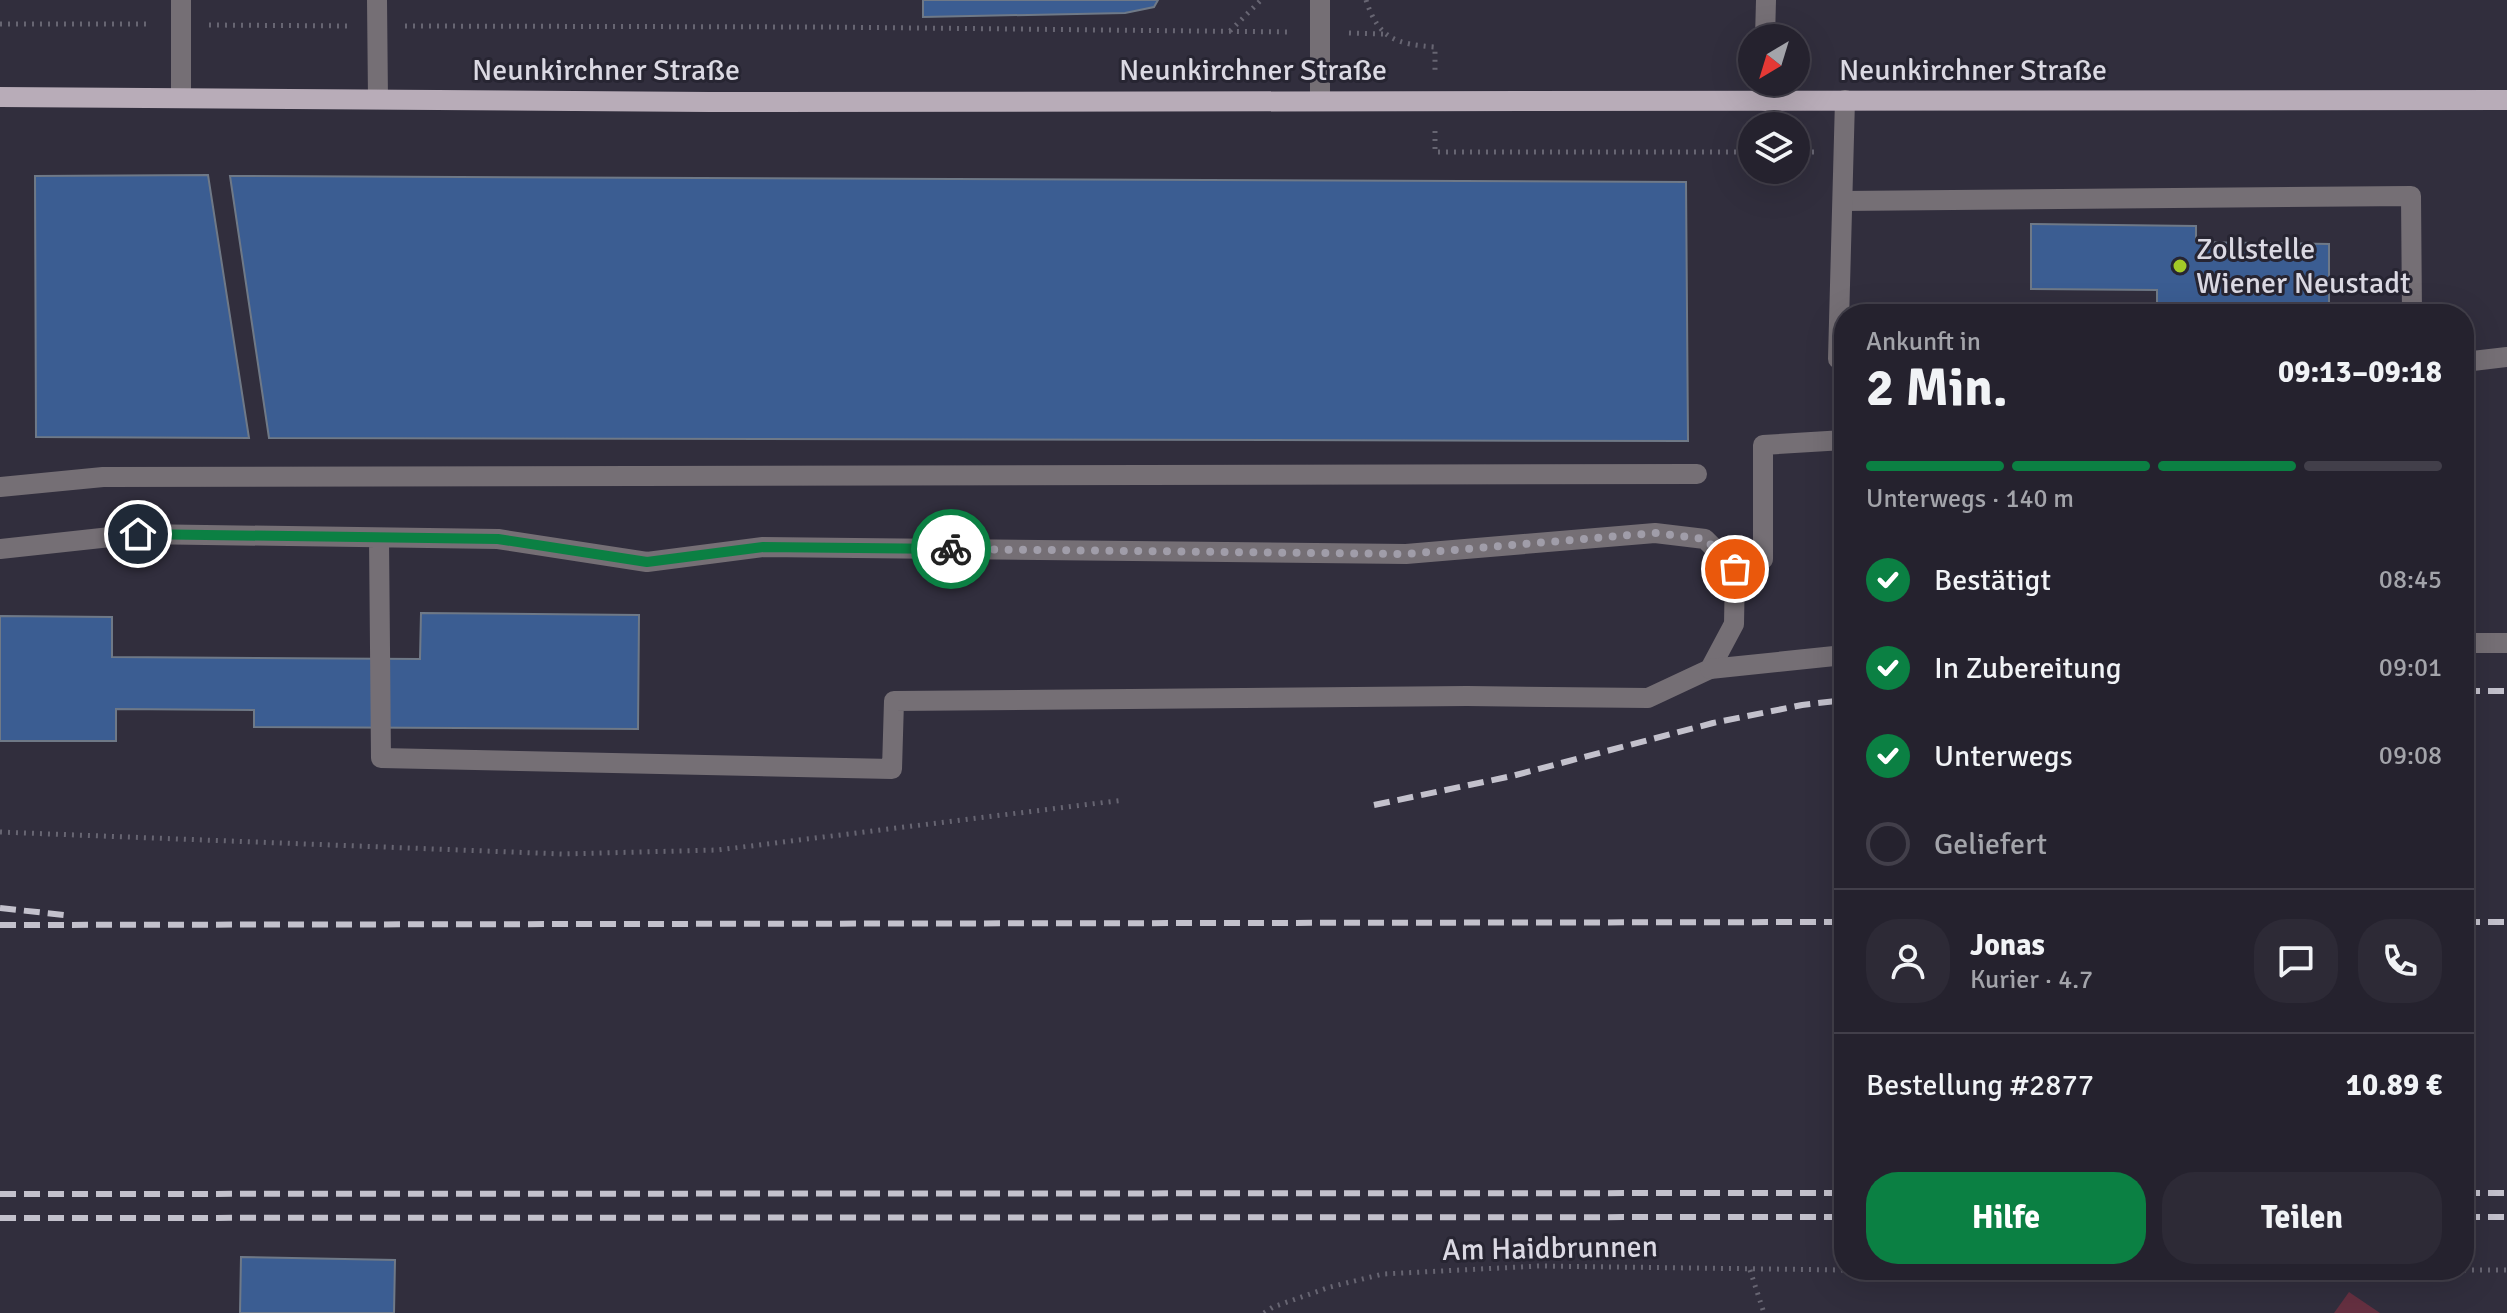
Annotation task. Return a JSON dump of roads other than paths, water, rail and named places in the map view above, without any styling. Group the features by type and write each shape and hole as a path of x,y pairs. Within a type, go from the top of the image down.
{"main road":[{"name":"Neunkirchner Straße","path":"0,97 709,102 1320,100 1738,92"},
{"name":"Neunkirchner Straße","path":"1805,96 1845,100 2507,100"}],"street":[{"path":"181,0 181,97"},
{"path":"377,0 378,99"},
{"path":"1320,0 1320,100"},
{"path":"1765,24 1766,0"},
{"path":"1840,304 1845,100"},
{"path":"1843,201 2411,196 2412,304"},
{"path":"2474,361 2507,357"},
{"path":"1735,569 1763,559 1763,445 1834,441"},
{"path":"0,487 103,477 1697,474"},
{"path":"0,549 138,534 498,539 647,562 763,547 1406,554 1655,533 1705,539 1735,569 1734,624 1710,669"},
{"path":"379,538 381,758 892,769 894,701 1467,696 1648,698 1710,669 1834,656"},
{"path":"2474,643 2507,643"}],"railway":[{"path":"2474,691 2507,691"},
{"path":"1374,805 1512,776 1713,723 1834,701"},
{"path":"0,908 64,915"},
{"path":"0,925 1834,922"},
{"path":"2474,922 2507,922"},
{"path":"0,1194 1834,1193"},
{"path":"2474,1193 2507,1193"},
{"path":"0,1218 1834,1217"},
{"path":"2474,1217 2507,1217"}],"place":[{"name":"Zollstelle Wiener Neustadt","path":"2180,266"}]}
